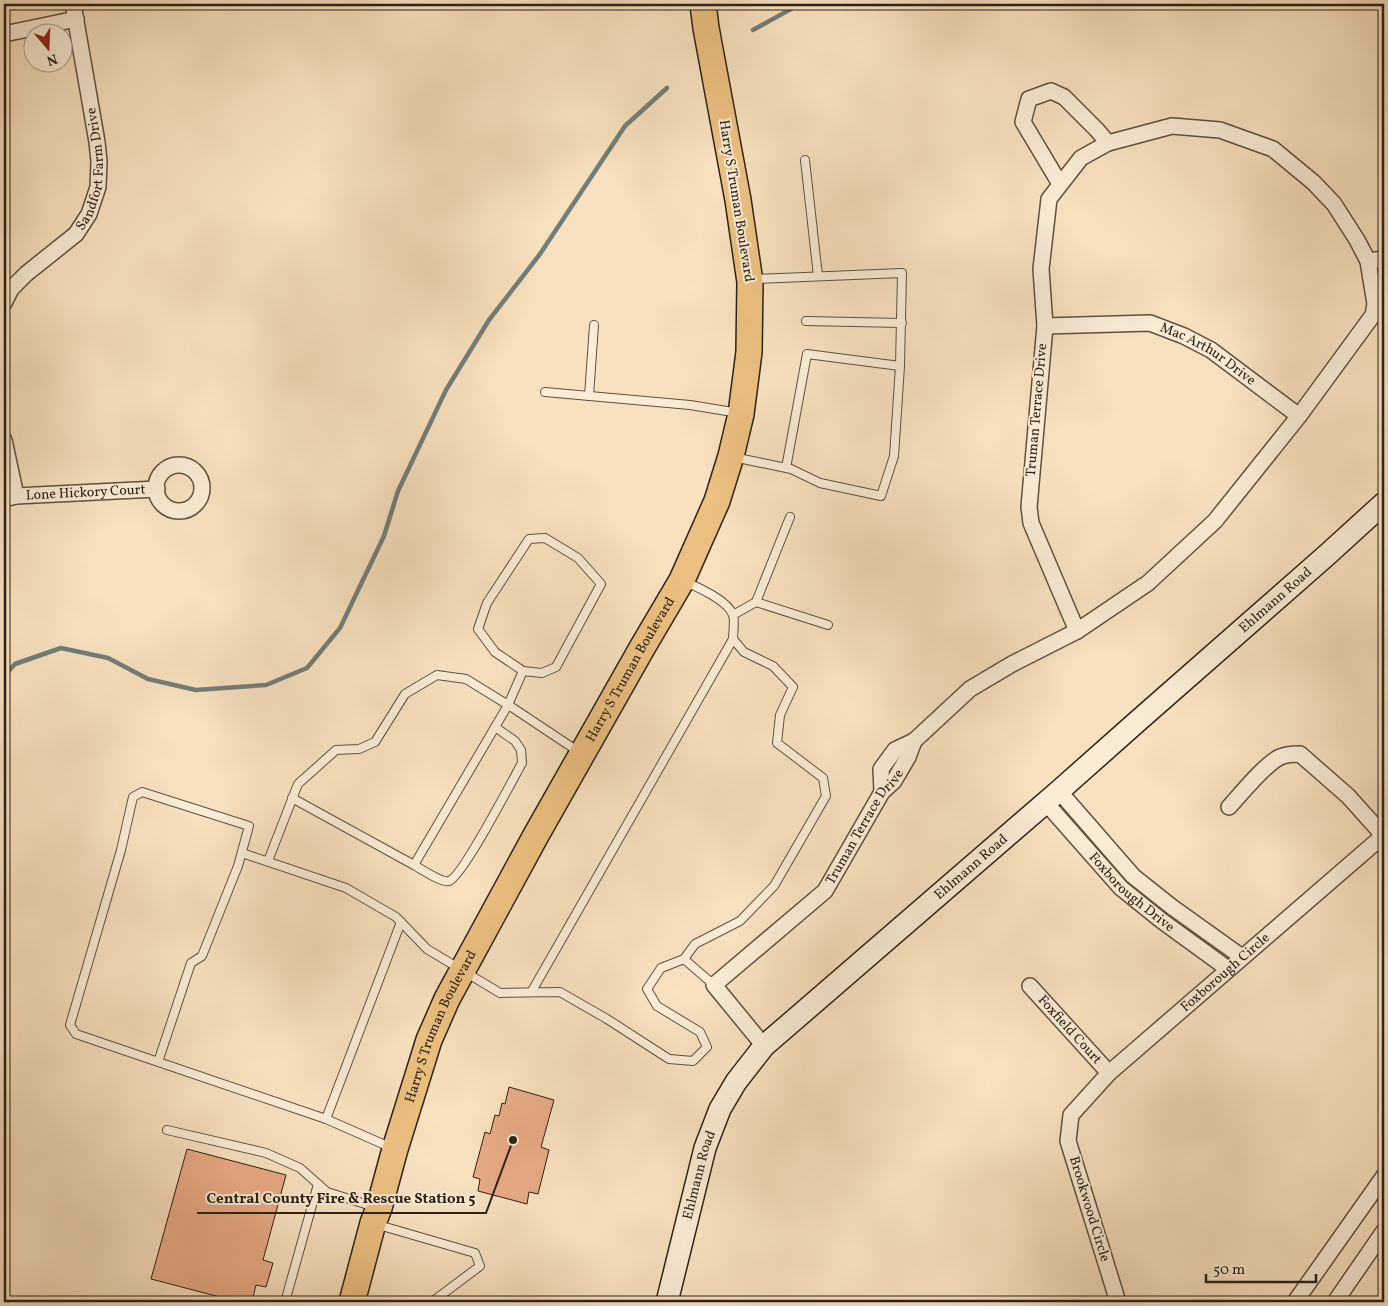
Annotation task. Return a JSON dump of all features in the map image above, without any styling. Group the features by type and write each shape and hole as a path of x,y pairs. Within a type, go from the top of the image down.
{"main road":[{"name":"Harry S Truman Boulevard","path":"352,1302 428,1040 447,999 581,754 682,580 717,501 731,456 740,414 749,352 749,279 738,200 703,4"}],"street":[{"name":"Sandfort Farm Drive","path":"4,302 11,289 26,274 76,234 89,214 98,187 99,161 97,142 73,4"},
{"path":"4,34 76,19"},
{"path":"1060,184 1023,122 1029,99 1051,91 1064,97 1108,143"},
{"name":"Truman Terrace Drive","path":"714,985 825,891 882,792 894,781 908,757 914,742 970,689 1012,664 1077,631 1148,583 1215,521 1300,416 1373,315 1380,303 1368,262 1357,240 1334,204 1313,182 1273,149 1220,130 1172,126 1108,143 1080,158 1049,199 1041,269 1045,326 1029,507 1031,523 1077,631"},
{"path":"1368,262 1384,259"},
{"name":"Mac Arthur Drive","path":"1045,326 1150,323 1184,336 1211,350 1300,416"},
{"path":"4,440 10,497"},
{"name":"Lone Hickory Court","path":"10,497 157,488"},
{"name":"Ehlmann Road","path":"667,1302 705,1148 720,1109 736,1082 764,1046 1053,797 1384,503"},
{"path":"1229,807 1265,768 1280,757 1300,754 1348,796 1384,835"},
{"name":"Foxborough Drive","path":"1053,797 1133,876 1172,907 1242,957"},
{"name":"Foxborough Drive","path":"1053,797 1121,888 1162,921 1228,969"},
{"name":"Foxborough Circle","path":"1071,1115 1109,1073 1384,835"},
{"path":"714,985 764,1046"},
{"name":"Foxfield Court","path":"1030,986 1109,1073"},
{"name":"Brookwood Circle","path":"1071,1115 1068,1141 1118,1302"},
{"path":"1295,1302 1384,1176"},
{"path":"1335,1302 1384,1230"}],"lane":[{"path":"805,160 818,276"},
{"path":"731,456 791,469 820,482 881,496 894,456 902,322 902,273 749,279"},
{"path":"806,321 902,322"},
{"path":"589,396 594,325"},
{"path":"786,468 807,354 900,366"},
{"path":"545,392 690,405 740,414"},
{"path":"733,615 756,602 790,517"},
{"path":"545,538 578,558 601,584 556,667 542,673 523,671 495,652 478,628 487,603 529,539 545,538"},
{"path":"532,991 733,639 733,615 724,604 712,595 682,580"},
{"path":"756,602 828,626"},
{"path":"242,853 346,888 396,916 427,950 500,993 560,992 607,1018 669,1059 693,1061 707,1047 700,1032 657,1006 647,989 661,968 684,959 695,944 740,921 774,886 826,796 823,778 777,743 780,715 794,687 773,666 744,652 733,639"},
{"path":"414,865 508,705 523,671"},
{"path":"268,862 298,784 336,750 359,749 375,742 405,694 437,675 466,679 581,754"},
{"path":"292,798 443,881 450,881 470,855 522,763 521,750 515,741 495,727"},
{"path":"158,1062 191,963 202,956 238,866 249,826 142,792 133,796 121,850 70,1024 76,1034 326,1120 395,1149"},
{"path":"326,1120 401,922"},
{"path":"684,959 714,985"},
{"path":"167,1130 266,1153 300,1168 327,1192 377,1216 475,1253 480,1266 432,1302"},
{"path":"285,1302 318,1184"}],"building":[{"path":"509,1087 554,1100 541,1147 549,1150 538,1194 529,1192 527,1204 478,1191 480,1179 473,1177 485,1132 490,1134 495,1115 499,1116 502,1103 505,1104"},
{"path":"187,1149 286,1175 263,1260 273,1263 266,1287 256,1285 252,1302 239,1302 151,1279"}],"waterway":[{"path":"753,30 800,4"},
{"path":"4,676 15,664 61,648 108,658 148,679 196,690 266,685 307,668 340,628 384,536 398,491 446,390 489,320 540,254 625,126 667,88"}],"place":[{"name":"Central County Fire & Rescue Station 5","path":"513,1140"}]}
